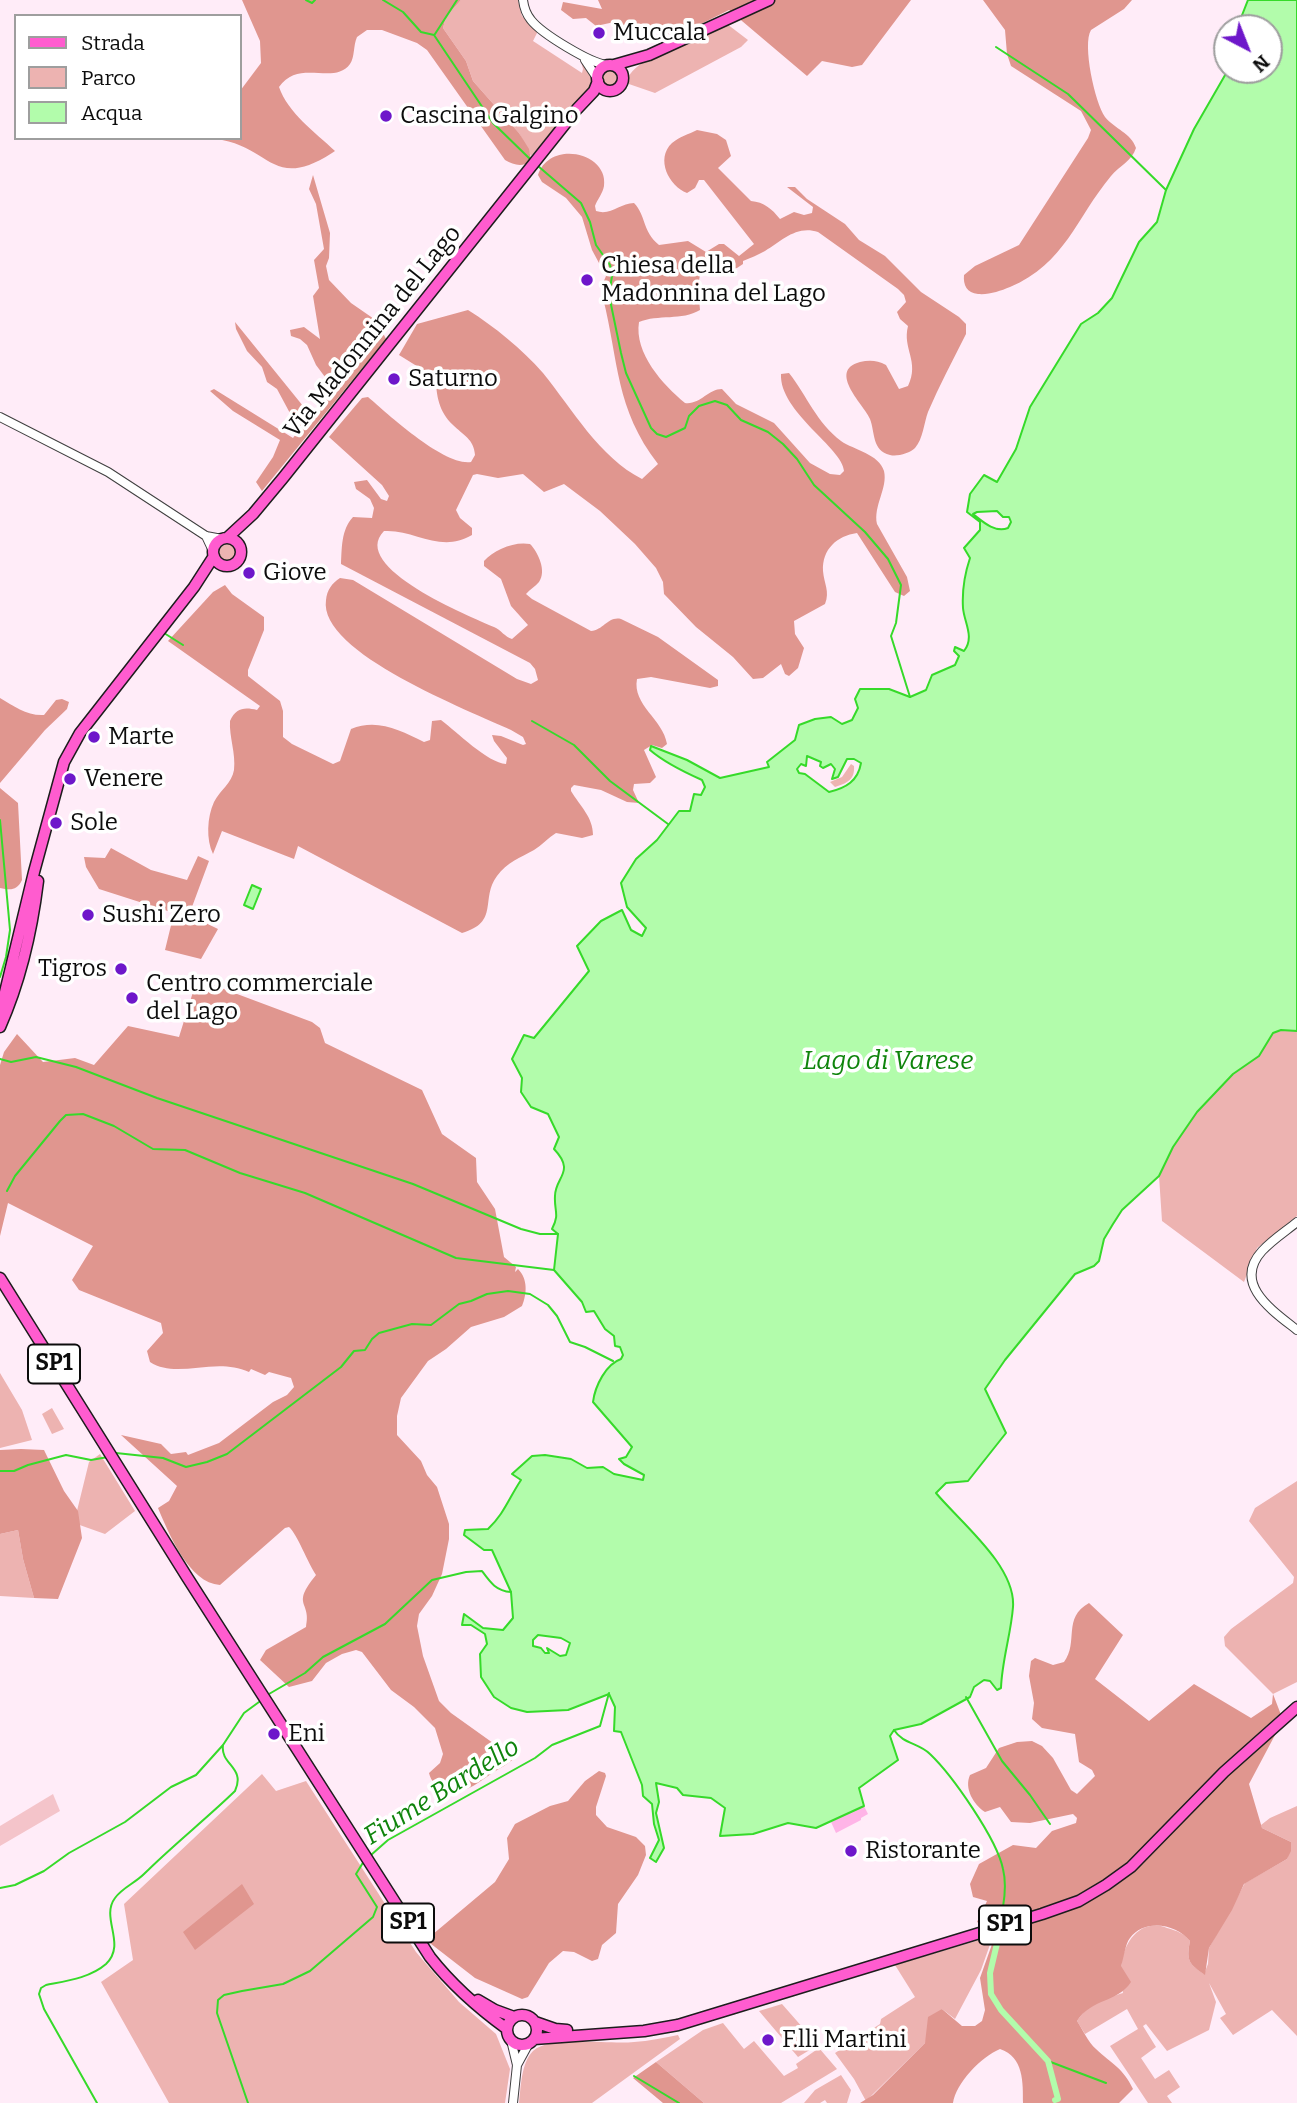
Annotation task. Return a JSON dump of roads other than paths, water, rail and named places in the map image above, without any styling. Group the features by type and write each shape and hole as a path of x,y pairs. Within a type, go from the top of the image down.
{"main road":[{"path":"568,123 598,98 620,87 636,64 649,55 769,0"},
{"path":"568,123 594,91 599,71 610,65 649,55"},
{"path":"610,65 622,71 624,78"},
{"path":"598,79 601,87 611,91"},
{"name":"Via Madonnina del Lago","path":"240,546 242,534 253,514 568,123"},
{"name":"Via Madonnina del Lago","path":"224,539 253,514"},
{"path":"0,1013 64,762 80,733 194,587 218,542 224,539 237,541 240,546 240,560 233,566 212,570 194,587"},
{"path":"213,554 216,561 224,566"},
{"path":"0,1027 12,1000 35,907 47,822"},
{"path":"26,941 23,936 27,903"},
{"path":"8,981 20,946 26,941"},
{"name":"SP1","path":"0,1278 430,1957 475,2005 507,2029"},
{"name":"SP1","path":"511,2040 520,2045 531,2041 644,2031 692,2021 1042,1914 1079,1900 1131,1867 1241,1755 1297,1707"},
{"name":"SP1","path":"453,1983 495,2010 513,2017 525,2015 535,2022 555,2029 605,2033"},
{"path":"511,2040 507,2029 513,2017"},
{"path":"531,2041 537,2031 535,2022"}],"street":[{"path":"523,0 525,10 535,25 579,54 595,62 610,65"},
{"path":"579,54 598,79"},
{"path":"0,417 107,472 206,536 224,539"},
{"path":"206,536 213,554"},
{"path":"1296,1329 1258,1297 1253,1287 1252,1274 1260,1252 1297,1222"},
{"path":"511,2040 517,2065 513,2103"},
{"path":"517,2065 531,2041"}],"water":[{"name":"Lago di Varese","path":"1248,0 1297,0 1297,1031 1281,1030 1273,1033 1259,1056 1233,1074 1197,1112 1173,1147 1159,1176 1122,1210 1104,1239 1099,1261 1075,1274 1005,1360 985,1389 1006,1433 968,1481 946,1483 936,1493 985,1546 1006,1576 1012,1592 1012,1617 1001,1688 997,1690 990,1681 984,1680 974,1687 970,1697 921,1724 894,1730 890,1736 898,1760 859,1788 864,1806 816,1828 788,1823 753,1834 720,1836 725,1808 711,1798 683,1795 677,1788 656,1783 659,1802 656,1813 664,1848 656,1862 650,1858 659,1840 652,1804 643,1796 642,1785 621,1732 614,1731 615,1707 609,1694 568,1710 527,1712 511,1708 494,1697 481,1677 480,1654 487,1644 485,1634 471,1625 462,1625 464,1614 483,1628 503,1630 513,1618 511,1592 492,1550 484,1550 464,1535 465,1530 488,1529 494,1523 521,1480 512,1474 532,1456 571,1459 587,1468 603,1467 614,1474 643,1480 644,1475 619,1459 626,1457 632,1447 593,1402 602,1376 623,1355 620,1347 615,1346 614,1336 605,1329 594,1311 586,1312 582,1302 554,1270 558,1234 552,1229 556,1216 555,1196 564,1169 554,1149 559,1137 548,1114 531,1107 521,1092 522,1078 512,1059 524,1035 534,1038 589,971 577,946 601,921 622,910 631,930 642,936 646,928 627,907 621,883 636,859 657,840 679,811 690,811 694,794 701,795 705,787 702,780 656,755 650,750 651,746 687,760 720,778 769,767 767,762 795,740 799,725 831,717 842,724 852,720 858,708 855,699 860,689 889,689 910,697 926,690 932,675 955,665 959,656 954,651 955,647 964,651 969,640 963,602 970,558 964,548 980,530 980,522 967,512 970,494 984,475 997,482 1016,449 1030,407 1081,324 1098,313 1112,298 1139,242 1157,222 1166,190 1194,129 1220,84 1283,84 1283,14 1242,14","holes":["997,511 1003,517 1009,517 1011,522 1008,528 998,529 973,514","807,756 821,762 820,766 823,768 831,764 835,769 832,779 838,777 847,759 861,763 857,775 850,783 829,792 805,774 799,773 797,769 801,764 806,766","538,1635 561,1638 570,1643 566,1655 560,1656 547,1648 549,1653 545,1653 541,1648 533,1646 533,1640"]},
{"path":"252,885 261,889 253,909 244,905"}],"waterway":[{"path":"306,0 312,3 315,0"},
{"path":"383,0 403,12 421,32 434,35 493,123 531,160"},
{"path":"435,34 457,0"},
{"path":"996,47 1068,94 1166,190"},
{"path":"538,166 581,203 596,245 610,265 612,276 609,295 626,373 651,428 666,437 685,428 689,416 699,406 715,401 727,405 741,420 768,432 783,444 797,459 814,485 865,532 888,559 901,585 896,623 891,636 910,697"},
{"path":"164,633 183,645"},
{"path":"532,721 574,745 610,781 668,824"},
{"path":"0,820 10,930 0,977"},
{"path":"0,1059 11,1062 36,1057 76,1067 157,1098 413,1184 521,1229 540,1234 558,1234"},
{"path":"7,1191 15,1176 60,1121 66,1115 83,1114 114,1126 153,1149 185,1150 240,1173 305,1193 456,1258 554,1270"},
{"path":"116,1453 163,1458 186,1467 227,1454 341,1367 354,1351 365,1350 379,1333 412,1324 431,1325 459,1304 487,1294 508,1291 530,1294 548,1305 557,1316 570,1342 613,1361"},
{"path":"0,1471 14,1471 66,1455 91,1460 108,1457"},
{"path":"269,1694 305,1673 323,1657 385,1624 432,1580 482,1571 497,1588 511,1592"},
{"name":"Fiume Bardello","path":"371,1855 388,1840 535,1758 552,1745 600,1726 609,1693"},
{"path":"966,1697 1002,1761 1050,1824"},
{"path":"0,1888 15,1885 44,1871 69,1853 125,1822 171,1787 196,1775 223,1745 244,1713 259,1702"},
{"path":"894,1730 902,1738 926,1750 961,1792 983,1825 1003,1869 1003,1907"},
{"path":"97,2103 44,2009 39,1994 41,1988 85,1976 100,1969 112,1956 114,1940 110,1914 115,1898 235,1791 237,1776 225,1757 223,1745"},
{"name":"Fiume Bardello","path":"248,2103 217,2013 218,2000 224,1995 283,1984 310,1971 373,1917 377,1907 356,1874 364,1861"},
{"path":"999,1935 990,1973 991,1994 1001,2010 1048,2061 1058,2099 1055,2100"},
{"path":"1048,2061 1106,2083"},
{"path":"634,2076 679,2103"}],"place":[{"name":"Muccala","path":"599,33"},
{"name":"Cascina Galgino","path":"386,116"},
{"name":"Chiesa della Madonnina del Lago","path":"587,280"},
{"name":"Saturno","path":"394,379"},
{"name":"Giove","path":"249,573"},
{"name":"Marte","path":"94,737"},
{"name":"Venere","path":"70,779"},
{"name":"Sole","path":"56,823"},
{"name":"Sushi Zero","path":"88,915"},
{"name":"Tigros","path":"121,969"},
{"name":"Centro commerciale del Lago","path":"132,998"},
{"name":"Eni","path":"274,1734"},
{"name":"Ristorante","path":"851,1851"},
{"name":"F.lli Martini","path":"768,2040"}]}
